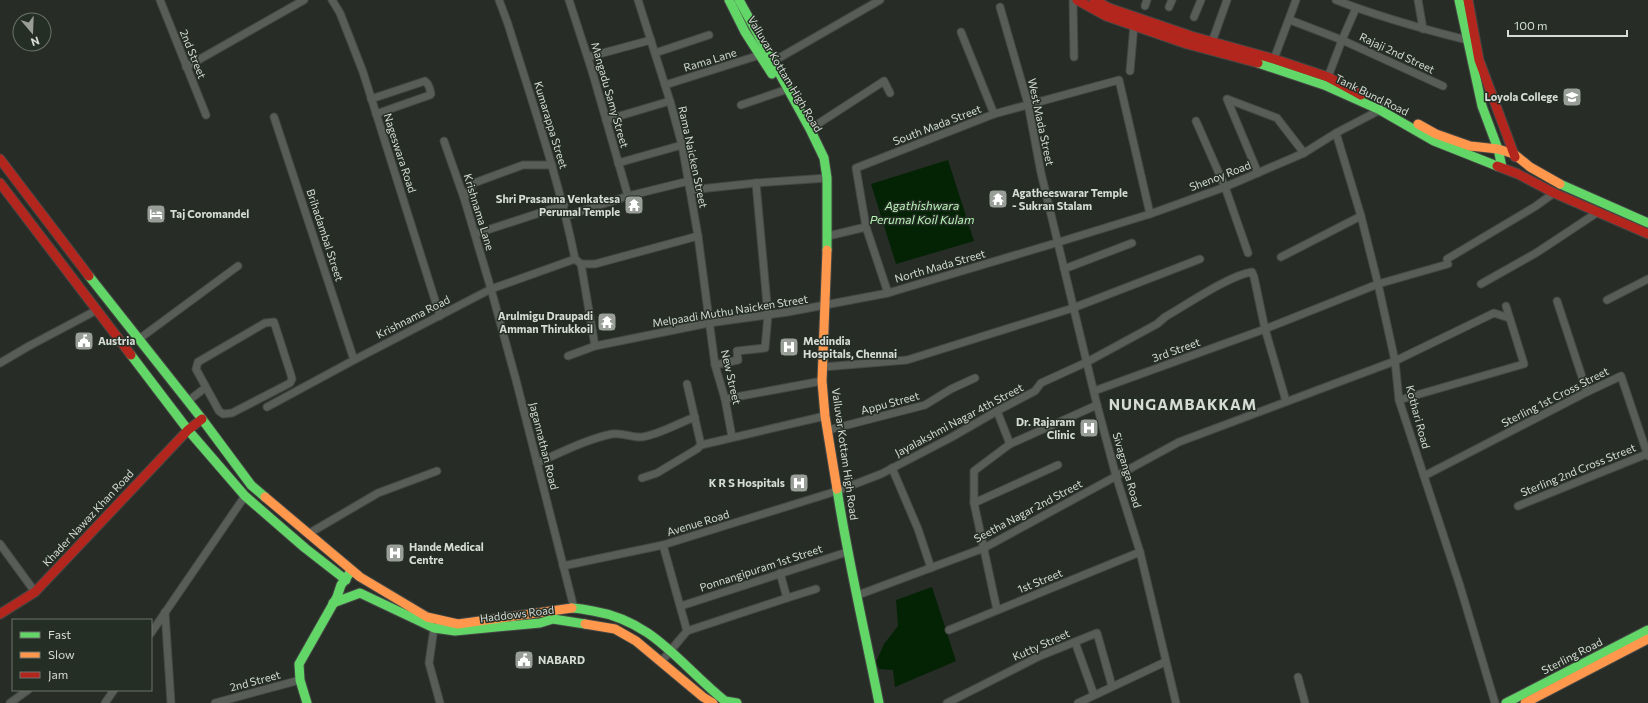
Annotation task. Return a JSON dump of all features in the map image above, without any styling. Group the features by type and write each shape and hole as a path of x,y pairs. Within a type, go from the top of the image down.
{"main road":[{"name":"Valluvar Kottam High Road","path":"729,0 745,32 782,90 806,134 824,158"},
{"name":"Valluvar Kottam High Road","path":"739,0 810,129 824,158 828,178 826,306 822,381 825,416 847,552 858,595 879,703"},
{"name":"Tank Bund Road","path":"1077,0 1106,16 1187,44 1271,67 1324,85 1382,108 1436,134 1470,146 1498,149 1514,154 1530,167 1561,184 1648,223"},
{"name":"Tank Bund Road","path":"1094,0 1109,8 1191,36 1274,59 1328,78 1382,108 1434,140 1518,174 1554,193 1648,234"},
{"path":"1459,0 1482,106 1498,149 1502,167"},
{"path":"1468,0 1479,60 1514,154 1518,174"},
{"path":"0,159 202,419 251,486 360,577 428,618 458,624 574,608 610,614 639,627 671,650 715,693 726,701 737,703"},
{"path":"0,183 188,430 244,496 288,534 346,580"},
{"name":"Khader Nawaz Khan Road","path":"0,614 35,592 188,430 202,419"},
{"path":"277,509 278,525"},
{"path":"288,534 306,533"},
{"path":"307,703 300,680 299,664 333,603 341,585 352,570"},
{"name":"Haddows Road","path":"333,603 360,593 434,630 476,630 540,623 553,619 615,629 636,641 712,703"},
{"name":"Sterling Road","path":"1506,703 1640,636 1648,630"},
{"name":"Sterling Road","path":"1525,703 1648,639"}],"street":[{"name":"2nd Street","path":"160,0 206,115"},
{"path":"186,67 304,0"},
{"name":"Nageswara Road","path":"332,0 340,13 363,72 440,316"},
{"name":"Kumarappa Street","path":"499,0 508,24 564,205 578,262 595,346"},
{"name":"Mangadu Samy Street","path":"569,0 588,57 628,196"},
{"name":"Rama Naicken Street","path":"638,0 670,101 682,145 698,236 709,323"},
{"path":"772,62 880,0"},
{"path":"1073,0 1074,57"},
{"path":"1194,17 1201,0"},
{"path":"1212,42 1227,0"},
{"path":"1274,59 1290,20 1296,0"},
{"path":"1336,0 1356,8 1423,29 1467,40"},
{"path":"1418,0 1423,29"},
{"name":"West Mada Street","path":"1000,7 1028,104 1041,173 1059,242"},
{"name":"Rajaji 2nd Street","path":"1328,78 1356,8"},
{"name":"Rajaji 2nd Street","path":"1290,20 1342,40 1443,86"},
{"path":"1130,71 1134,25"},
{"path":"961,32 994,114"},
{"path":"655,53 709,35"},
{"path":"588,57 650,40"},
{"name":"Rama Lane","path":"665,85 760,55"},
{"name":"South Mada Street","path":"866,227 856,168 994,114 1119,80 1150,214"},
{"path":"371,99 425,81 428,83 431,94 430,96 376,114"},
{"path":"810,129 884,81 890,93"},
{"path":"742,105 782,90"},
{"path":"1258,173 1227,99 1277,118 1304,153"},
{"path":"606,120 670,101"},
{"name":"Shenoy Road","path":"1059,242 1150,214 1258,173 1304,153 1336,133 1382,108"},
{"name":"Brihadambal Street","path":"274,117 354,360"},
{"path":"1196,120 1226,186 1248,252"},
{"name":"Kothari Road","path":"1336,133 1361,216 1378,284 1394,361 1400,400 1460,586 1495,703"},
{"name":"Krishnama Lane","path":"444,141 464,198 491,289"},
{"path":"618,162 682,145"},
{"path":"464,198 474,183 523,165 552,165"},
{"path":"690,190 756,183 828,178"},
{"path":"566,216 628,196 689,181"},
{"path":"715,365 738,360 737,352 765,348 768,315 756,183"},
{"name":"3rd Street","path":"1094,392 1265,329 1378,284 1448,261 1536,206 1554,193"},
{"path":"475,234 564,205"},
{"path":"1481,284 1536,253 1598,212"},
{"path":"1281,257 1361,216"},
{"path":"828,236 866,227 888,293"},
{"name":"Krishnama Road","path":"267,408 354,360 491,289 578,262 595,264 698,236"},
{"name":"Sivaganga Road","path":"1059,242 1073,308 1097,405 1116,476 1140,552 1176,703"},
{"name":"North Mada Street","path":"826,306 888,293 1059,242"},
{"path":"1064,269 1132,243"},
{"path":"823,367 907,360 1073,308 1200,259"},
{"path":"139,339 238,266"},
{"name":"Jayalakshmi Nagar 4th Street","path":"837,490 892,468 952,437 997,410 1035,391 1042,383 1087,362 1157,324 1165,317 1224,283 1247,273 1252,272 1254,277 1265,329"},
{"path":"1607,300 1648,279"},
{"name":"Jagannathan Road","path":"491,289 574,608"},
{"path":"1557,301 1587,392"},
{"name":"Melpaadi Muthu Naicken Street","path":"568,356 595,346 709,323 826,306"},
{"path":"1400,400 1524,364 1506,306"},
{"path":"0,363 28,346 97,310"},
{"name":"Seetha Nagar 2nd Street","path":"858,595 984,548 1179,442 1394,361 1494,313 1509,318"},
{"path":"274,322 291,375 292,379 290,383 227,414 220,411 206,388 196,369 198,362 265,323 274,322"},
{"name":"New Street","path":"709,323 715,365 725,399 732,437"},
{"path":"1265,329 1286,402"},
{"name":"Sterling 1st Cross Street","path":"1424,476 1621,376 1648,455"},
{"name":"Appu Street","path":"828,430 925,405 951,389 975,378"},
{"path":"725,399 822,381"},
{"path":"687,384 702,445"},
{"path":"188,401 206,388"},
{"path":"998,610 974,503 974,471 1010,444 1097,405"},
{"path":"997,410 1010,444"},
{"path":"642,478 657,473 702,445 825,416"},
{"path":"537,463 589,441 610,434 621,433 641,437 649,436 695,417"},
{"name":"Sterling 2nd Cross Street","path":"1518,506 1648,455"},
{"path":"974,503 1058,465"},
{"path":"892,468 918,529 931,568"},
{"path":"306,533 378,493 437,471"},
{"name":"Avenue Road","path":"563,566 663,545 837,490"},
{"path":"152,632 244,496"},
{"path":"0,544 35,592"},
{"path":"663,545 687,631"},
{"name":"Ponnangipuram 1st Street","path":"681,606 847,552"},
{"name":"1st Street","path":"949,630 1140,552"},
{"path":"780,573 787,598"},
{"path":"661,662 687,631 816,589"},
{"path":"165,612 171,703"},
{"path":"434,630 429,663 440,703"},
{"name":"Kutty Street","path":"947,703 1040,656 1097,634 1112,686"},
{"path":"1075,642 1094,695"},
{"path":"1078,703 1165,662"},
{"path":"1298,677 1306,703"},
{"name":"2nd Street","path":"215,703 300,680"},
{"path":"10,703 27,691"},
{"path":"105,703 113,691"}],"water":[{"name":"Agathishwara Perumal Koil Kulam","path":"948,160 974,241 896,264 871,184"},
{"path":"932,587 956,661 895,687 893,670 879,669 876,662 884,644 898,626 896,600"}],"traffic: fast":[{"path":"729,0 745,32 772,74"},
{"path":"739,0 810,129 824,158 827,178 827,250"},
{"path":"1459,0 1482,106 1498,149 1502,167"},
{"path":"1258,63 1324,85 1380,110 1434,141 1497,166"},
{"path":"1560,184 1648,223"},
{"path":"89,276 202,419 251,485 265,497"},
{"path":"131,355 188,430 245,496 305,548 346,580"},
{"path":"837,489 851,570 879,703"},
{"path":"307,703 300,680 299,664 337,597 341,585 349,574"},
{"path":"333,603 360,593 434,628 455,631 540,623 553,619 585,624"},
{"path":"572,608 614,616 633,624 650,634 665,646 725,701 737,703"},
{"path":"1506,703 1648,630"}],"traffic: slow":[{"path":"1418,124 1436,134 1470,146 1498,149 1514,154 1530,167 1560,184"},
{"path":"827,250 822,381 825,416 837,489"},
{"path":"265,497 360,577 427,617 458,624 572,608"},
{"path":"585,624 615,629 636,641 703,697 713,703"},
{"path":"1525,703 1648,639"}],"traffic: jam":[{"path":"1077,0 1106,16 1187,44 1258,63"},
{"path":"1094,0 1109,8 1191,36 1274,59 1328,77 1361,95"},
{"path":"1468,0 1479,60 1515,157"},
{"path":"0,159 89,276"},
{"path":"1497,166 1518,174 1554,193 1648,234"},
{"path":"0,183 131,355"},
{"path":"0,614 35,592 188,430 202,419"}],"place":[{"name":"Loyola College","path":"1572,97"},
{"name":"Agatheeswarar Temple - Sukran Stalam","path":"998,199"},
{"name":"Shri Prasanna Venkatesa Perumal Temple","path":"634,205"},
{"name":"Taj Coromandel","path":"156,214"},
{"name":"Arulmigu Draupadi Amman Thirukkoil","path":"607,322"},
{"name":"Austria","path":"84,341"},
{"name":"Medindia Hospitals, Chennai","path":"789,347"},
{"name":"Dr. Rajaram Clinic","path":"1089,428"},
{"name":"K R S Hospitals","path":"799,483"},
{"name":"Hande Medical Centre","path":"395,553"},
{"name":"NABARD","path":"524,660"}],"district":[{"name":"NUNGAMBAKKAM","path":"1183,405"}]}
